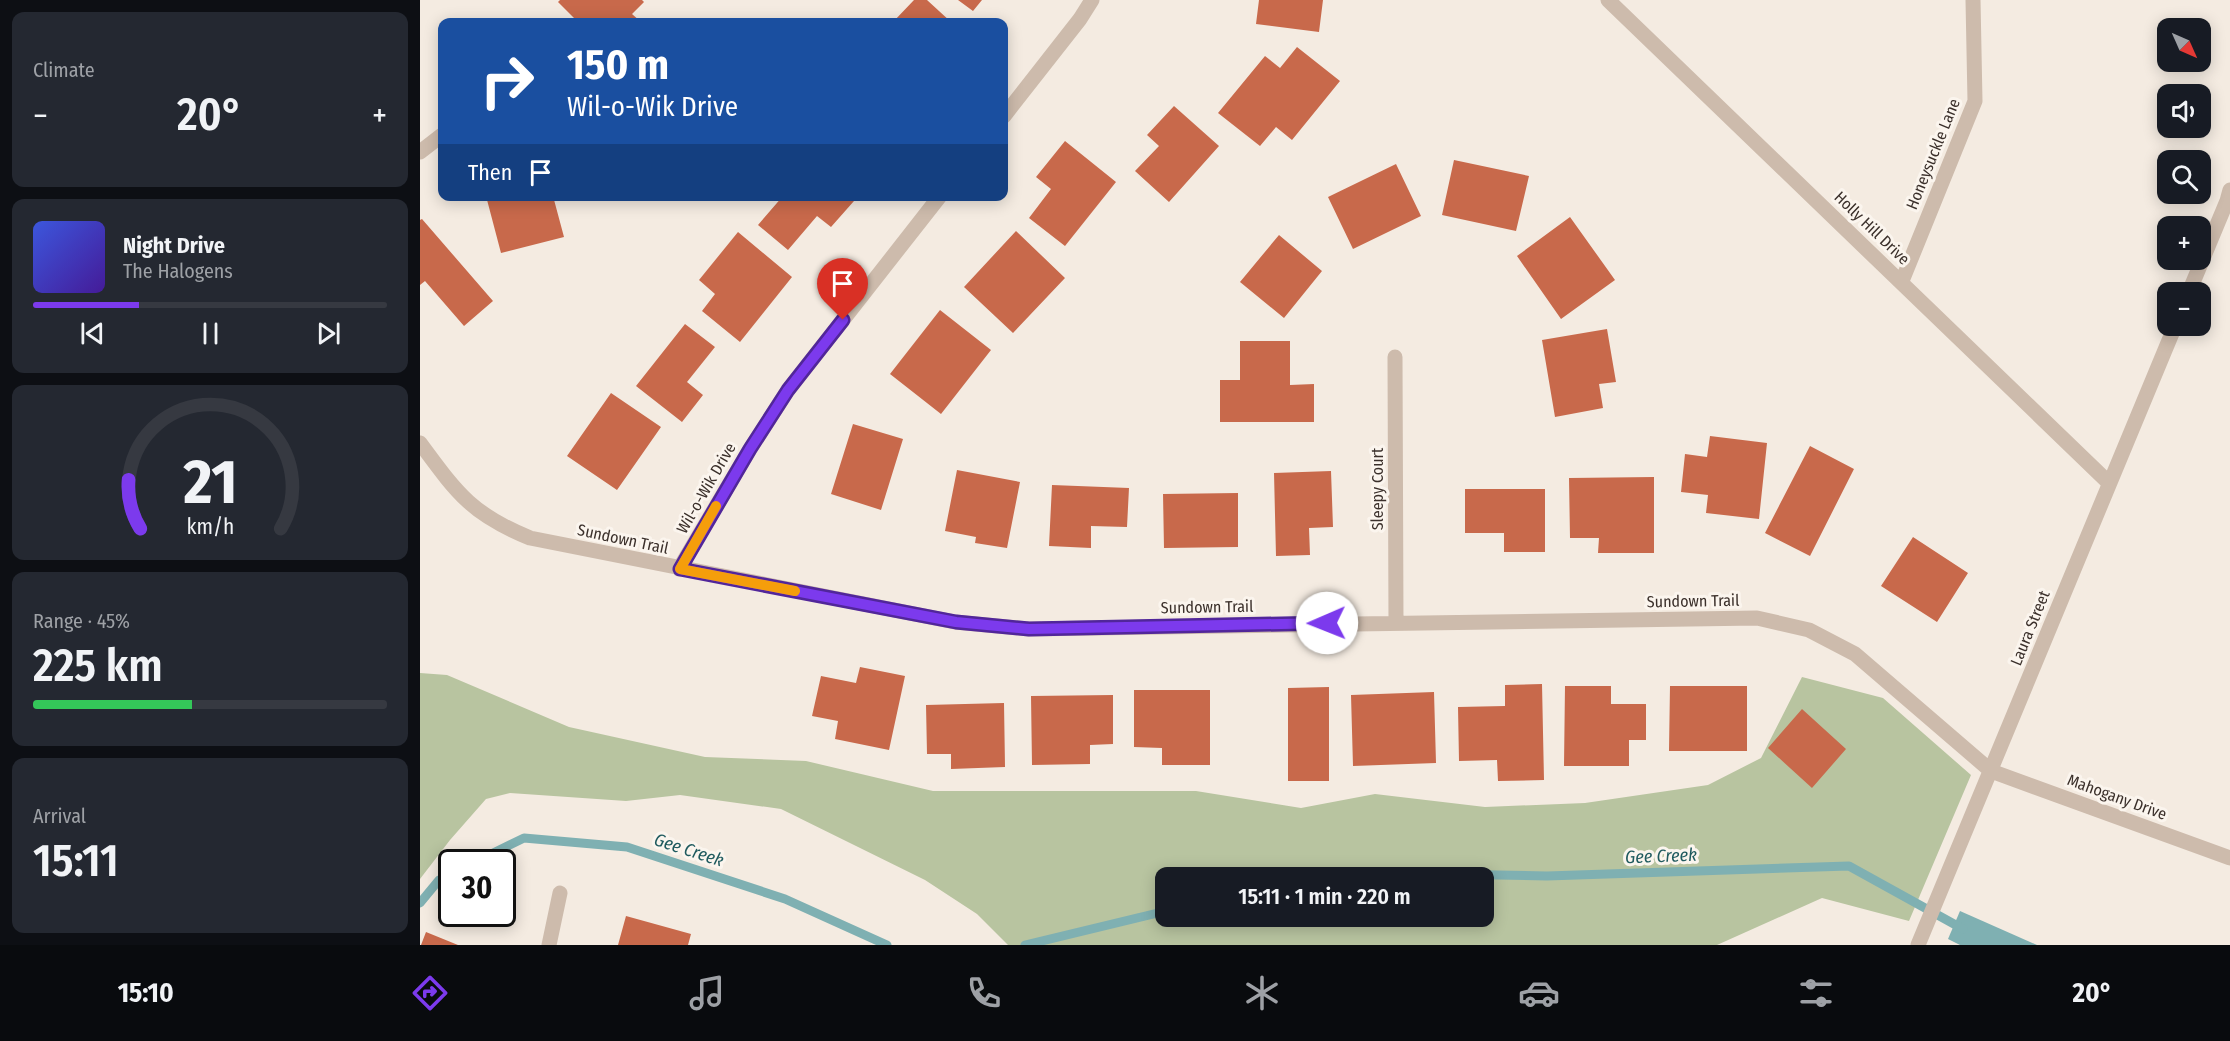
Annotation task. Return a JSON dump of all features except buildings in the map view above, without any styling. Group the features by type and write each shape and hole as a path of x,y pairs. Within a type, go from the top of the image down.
{"street":[{"path":"1008,111 1080,19 1092,0"},
{"name":"Holly Hill Drive","path":"1608,0 2109,483"},
{"name":"Honeysuckle Lane","path":"1902,281 1974,101 1973,0"},
{"path":"420,152 438,138"},
{"path":"2193,282 2230,190"},
{"name":"Wil-o-Wik Drive","path":"680,569 750,449 788,390 936,201"},
{"name":"Laura Street","path":"1918,945 2171,336"},
{"name":"Sleepy Court","path":"1395,357 1396,622"},
{"name":"Sundown Trail","path":"420,443 453,488 473,508 500,526 530,538 956,622 1029,629 1756,618 1809,630 1855,654 1991,771"},
{"name":"Mahogany Drive","path":"1991,771 2230,858"},
{"path":"549,945 560,893"}],"green space":[{"path":"420,673 447,675 569,727 705,757 806,761 933,791 1196,791 1301,808 1375,794 1485,807 1585,803 1708,785 1761,758 1802,677 1883,698 1971,775 1909,921 1822,898 1717,945 1008,945 977,914 925,880 781,809 680,795 626,801 510,793 486,799 443,849 438,849 438,856 420,879"}],"water":[{"path":"1960,911 2037,945 1960,945 1948,939"}],"waterway":[{"name":"Gee Creek","path":"502,849 524,838 627,847 785,899 887,945"},
{"name":"Gee Creek","path":"1494,875 1547,876 1849,866 1963,929"},
{"name":"Gee Creek","path":"420,903 438,881"},
{"name":"Gee Creek","path":"1025,945 1155,914"}],"slow traffic":[{"path":"716,506 680,569 795,591"}],"route":[{"path":"843,320 788,390 750,449 680,569 956,622 1029,629 1327,623"}]}
